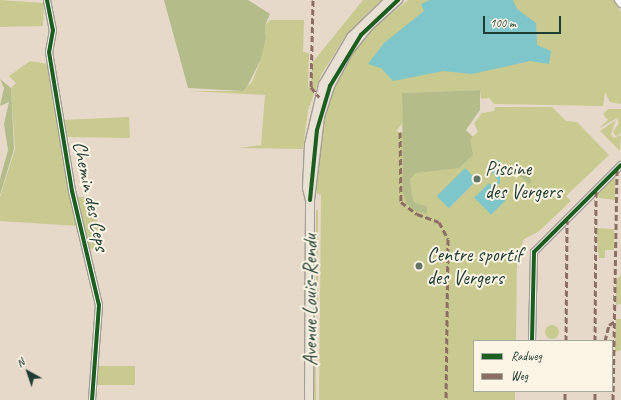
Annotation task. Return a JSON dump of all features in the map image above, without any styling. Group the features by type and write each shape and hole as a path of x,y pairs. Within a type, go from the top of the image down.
{"main road":[{"name":"Avenue Louis-Rendu","path":"310,200 307,188 309,145 323,85 351,37 389,0"},
{"name":"Avenue Louis-Rendu","path":"309,400 310,200 317,130 330,86 361,35 398,0"}],"street":[{"name":"Chemin des Ceps","path":"47,0 53,30 49,52 71,184 99,305 92,400"},
{"path":"618,0 621,4"},
{"path":"532,340 534,252 621,165"}],"green space":[{"path":"0,0 44,3 43,26 0,27"},
{"path":"164,0 248,0 270,14 265,25 266,38 261,59 247,87 243,91 188,88"},
{"path":"363,0 381,0 346,35 321,75 308,110 303,149 238,148 261,145 265,95 188,91 243,91 252,82 261,59 266,38 265,25 270,20 304,20 303,52 309,53 308,87 311,87 312,63"},
{"path":"408,0 613,0 621,12 621,104 610,102 605,92 603,106 494,104 489,98 481,99 480,90 402,93 402,124 396,131 404,134 429,125 470,139 478,132 474,123 482,113 494,111 495,107 552,107 566,121 577,122 609,155 566,196 571,201 538,232 524,239 517,256 516,340 473,340 473,392 515,392 515,400 319,400 321,195 316,193 321,130 337,79 348,58 371,30"},
{"path":"30,61 48,64 78,226 0,221 0,197 15,149 11,88 16,83 9,76"},
{"path":"0,79 11,88 14,149 0,195 0,179 8,150 4,124 9,102 0,106 4,88"},
{"path":"480,90 480,110 466,130 473,137 470,140 473,155 459,168 416,173 410,179 412,197 415,203 427,207 427,214 416,211 407,204 403,192 402,93"},
{"path":"608,109 621,109 621,133 616,136 613,132 619,123 617,118 598,129 608,120 603,114"},
{"path":"129,117 130,138 65,137 62,120"},
{"path":"616,120 611,134 613,138 621,135 620,151 600,131"},
{"path":"516,159 532,181 529,184 520,176"},
{"path":"615,175 615,200 599,198 597,192"},
{"path":"75,197 93,197 102,248 88,249"},
{"path":"316,210 318,210 318,307 316,307"},
{"path":"596,228 614,229 614,250 605,250 605,258 599,258"},
{"path":"621,275 621,304 616,305 616,280"},
{"path":"315,312 316,400 314,400"},
{"path":"616,319 621,319 621,350 615,352"},
{"path":"552,325 557,327 559,332 557,337 552,339 547,337 545,332 547,327"},
{"path":"96,366 135,366 135,385 96,385"}],"water":[{"path":"430,0 513,0 517,9 536,23 537,45 551,51 549,64 530,61 472,74 443,71 393,81 381,68 368,64 384,43 424,11 421,4"},
{"path":"499,160 503,167 506,165 511,170 504,177 500,174 500,183 496,187 498,180 489,168"},
{"path":"465,168 477,180 449,208 437,196"},
{"name":"Piscine des Vergers","path":"489,183 506,200 491,215 474,198"}],"marked path":[{"path":"313,0 311,87 319,97"},
{"path":"400,132 401,202 417,214 439,222 448,239 446,400"},
{"path":"613,400 617,170"},
{"path":"595,340 596,191"},
{"path":"566,340 567,219"},
{"path":"605,340 609,325 614,322"},
{"path":"565,392 565,400"},
{"path":"595,392 595,400"}],"cycle path":[{"path":"47,0 53,30 49,52 72,191 99,305 92,400"},
{"path":"310,200 317,130 330,86 361,35 398,0"},
{"path":"532,340 534,252 621,165"}],"place":[{"name":"Piscine des Vergers","path":"477,179"},
{"name":"Centre sportif des Vergers","path":"419,266"}]}
